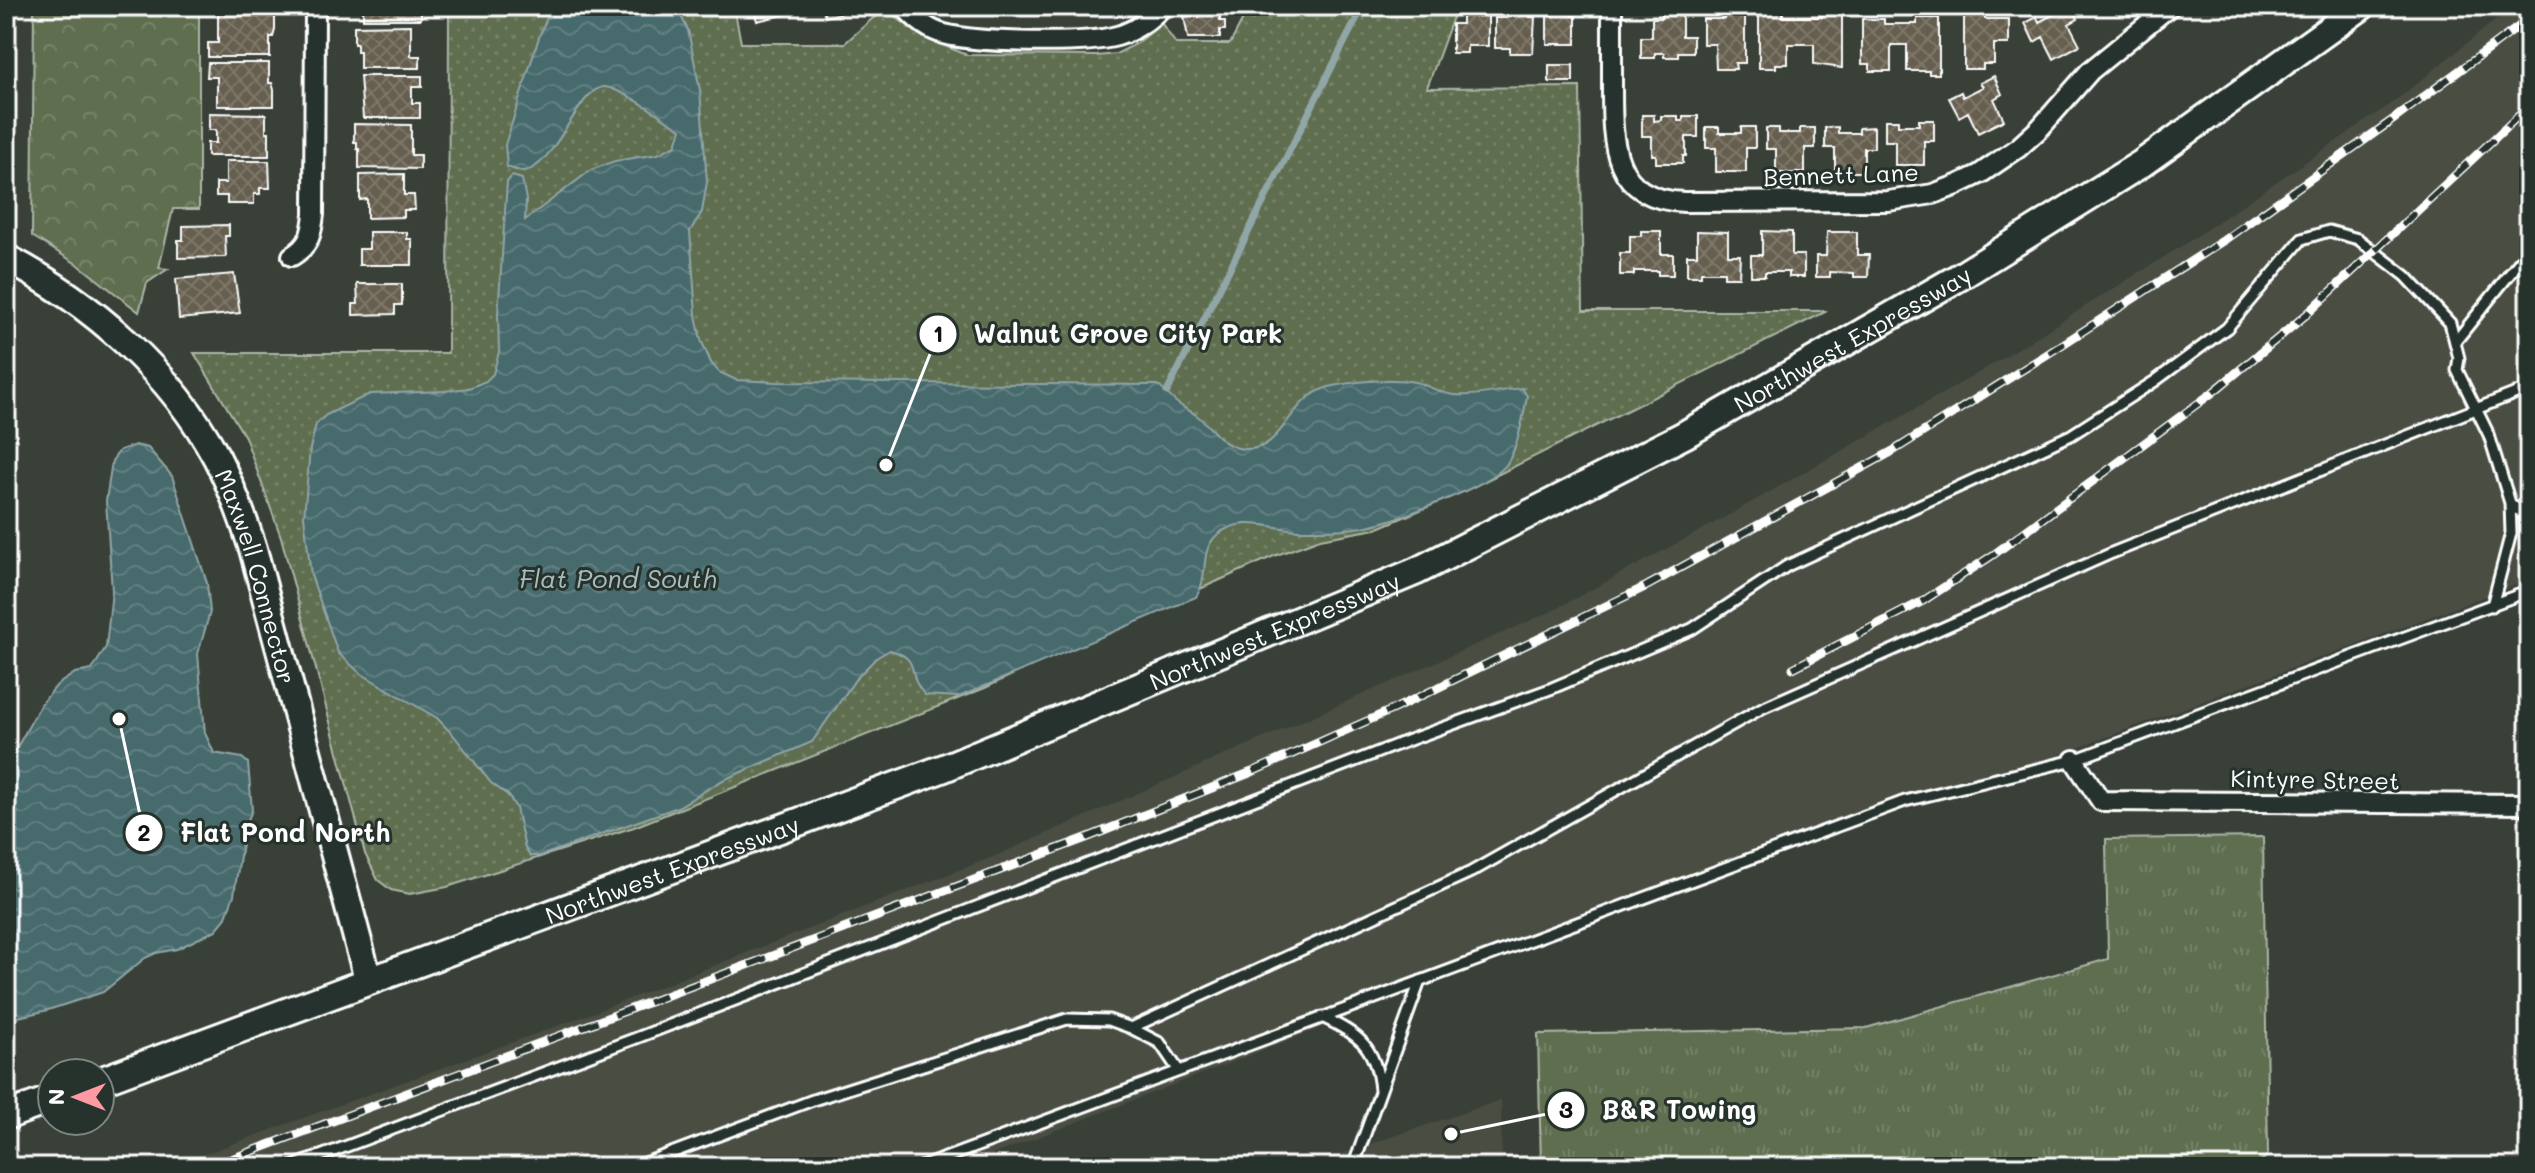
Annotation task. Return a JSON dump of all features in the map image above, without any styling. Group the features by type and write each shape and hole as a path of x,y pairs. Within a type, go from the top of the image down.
{"main road":[{"name":"Northwest Expressway","path":"116,1075 944,768 1417,571 1684,435 1961,276 2141,164 2362,6"},
{"name":"Maxwell Connector","path":"6,258 70,297 139,356 173,392 216,456 253,549 368,979"},
{"path":"6,1116 36,1105"}],"street":[{"path":"292,256 304,249 311,236 314,214 315,6"},
{"path":"904,6 926,26 942,34 980,40 1099,39 1118,36 1136,28 1163,6"},
{"name":"Bennett Lane","path":"1612,6 1612,136 1619,163 1633,184 1654,198 1731,202 1888,201 1933,194 1957,185 1980,174 2018,148 2040,128 2090,71 2170,6"},
{"name":"Kintyre Street","path":"2074,760 2101,801 2529,804"}],"lane":[{"path":"291,1167 1550,689 1692,629 1787,566 2071,435 2155,381 2227,328 2302,239 2329,231 2358,239 2406,276 2450,323 2459,358 2457,370 2489,435 2510,503 2511,533 2492,606"},
{"path":"2455,342 2529,250"},
{"path":"1131,1028 1471,872 1762,708 2112,553 2529,388"},
{"path":"2510,503 2529,520"},
{"path":"921,1167 1905,801 2074,760 2529,591"},
{"path":"1353,1167 1420,981"},
{"path":"1322,1017 1357,1038 1373,1054 1380,1093"},
{"path":"634,1167 813,1100 1067,1019 1109,1020 1131,1028 1160,1043 1179,1071"}],"shaded area":[{"path":"2513,6 2529,6 2529,580 2040,762 1683,887 961,1167 169,1167 595,1012 995,856 1552,611 1729,515 1980,372 2188,242 2395,101"},
{"path":"1501,1100 1502,1167 1302,1167"}],"green space":[{"path":"34,6 199,6 199,209 173,209 159,268 168,269 147,283 139,312 80,266 32,236"},
{"path":"449,6 734,6 741,43 845,43 873,18 887,11 925,38 967,55 1097,56 1116,54 1136,44 1162,24 1176,44 1230,44 1250,6 1457,6 1427,88 1580,87 1583,311 1827,311 1463,492 1376,529 1320,539 1274,556 985,688 634,827 447,887 410,894 391,890 378,880 365,854 281,537 245,437 194,353 448,353"},
{"path":"2263,837 2268,1155 2254,1167 1541,1167 1538,1034 1866,1028 2108,959 2106,839"}],"water":[{"name":"Flat Pond South","path":"552,6 676,6 688,30 700,90 707,182 702,212 690,231 696,315 701,340 711,363 719,372 736,380 1157,385 1202,420 1223,441 1245,449 1269,442 1303,402 1329,387 1396,380 1420,383 1455,395 1522,388 1527,396 1514,450 1506,465 1481,483 1380,523 1334,530 1300,530 1257,524 1227,529 1211,542 1203,581 1196,597 959,697 925,695 915,681 907,658 890,650 876,658 855,680 812,742 723,780 678,807 540,856 530,856 525,848 516,808 509,796 491,783 455,737 437,718 360,673 338,653 311,575 304,516 310,449 316,424 326,415 370,394 469,388 486,381 493,374 499,352 498,314 507,182 512,176 522,179 526,200 525,220 591,170 615,161 658,154 676,145 681,129 631,98 604,87 587,98 541,162 525,171 507,167 505,145"},
{"path":"135,445 148,448 172,476 207,583 210,612 198,654 205,733 214,753 242,758 248,763 252,810 244,830 234,895 225,919 216,930 177,949 145,958 103,992 6,1020 6,767 41,704 57,685 75,673 92,670 106,647 112,591 106,501 112,461 120,450"}],"building":[{"path":"363,6 421,6 421,19 363,19"},
{"path":"753,6 804,6 805,10 757,21"},
{"path":"810,6 851,6 852,11 825,17 823,8 810,9"},
{"path":"1199,6 1220,6 1220,21 1225,21 1225,30 1220,30 1220,38 1188,38 1184,16 1199,17"},
{"path":"2072,6 2078,19 2069,24 2080,45 2054,59 2043,37 2034,42 2025,23 2037,17 2039,22 2058,12 2056,8"},
{"path":"1462,10 1488,10 1488,46 1467,46 1467,53 1452,53 1452,24 1462,24"},
{"path":"1510,10 1530,10 1530,17 1535,17 1533,53 1510,53 1510,48 1495,48 1495,18 1510,16"},
{"path":"1552,11 1572,11 1572,16 1576,16 1576,44 1547,44 1547,16 1552,16"},
{"path":"1662,12 1682,12 1682,36 1693,36 1693,52 1678,52 1678,57 1655,53 1655,58 1641,58 1641,37 1652,37 1652,18 1662,18"},
{"path":"1759,12 1783,12 1783,17 1822,17 1822,12 1842,13 1842,68 1814,64 1814,44 1788,44 1788,64 1759,68"},
{"path":"1964,12 1985,12 1985,19 2009,19 2009,44 1994,44 1994,64 1983,64 1983,69 1964,69"},
{"path":"218,13 275,14 270,57 208,57 208,43 218,43"},
{"path":"1724,16 1745,16 1745,63 1735,63 1736,69 1716,69 1715,44 1703,44 1703,19 1724,19"},
{"path":"1917,18 1939,18 1939,74 1907,71 1907,45 1891,45 1891,71 1870,71 1870,64 1862,64 1862,19 1884,19 1884,24 1917,24"},
{"path":"411,25 411,56 420,56 420,68 360,68 360,51 354,44 354,26"},
{"path":"208,63 269,63 274,106 217,106 217,77 207,77"},
{"path":"1549,65 1573,65 1573,82 1549,82"},
{"path":"360,76 422,76 422,87 412,87 412,103 420,103 420,118 363,118"},
{"path":"1994,76 2002,94 1994,99 2004,120 1978,133 1968,112 1959,117 1949,98 1961,92 1963,97 1983,87 1980,83"},
{"path":"209,113 266,114 269,156 207,156 207,143 216,143 216,130 209,130"},
{"path":"1642,115 1654,115 1654,121 1661,120 1661,116 1678,116 1678,121 1683,121 1683,116 1698,116 1698,137 1686,137 1683,163 1656,163 1656,155 1652,155 1652,136 1642,136"},
{"path":"1885,120 1898,120 1898,125 1919,125 1919,120 1934,120 1934,141 1924,141 1924,165 1895,165 1895,141 1885,141"},
{"path":"354,124 411,125 411,155 420,155 420,169 359,168"},
{"path":"1706,127 1719,127 1719,133 1741,133 1741,127 1755,127 1755,148 1746,148 1746,172 1716,172 1716,148 1706,148"},
{"path":"1838,127 1838,133 1859,133 1859,128 1874,127 1874,148 1864,148 1864,172 1835,172 1835,148 1825,148 1825,128"},
{"path":"1766,128 1779,128 1779,133 1800,133 1800,128 1815,128 1815,148 1805,148 1805,173 1776,173 1776,149 1766,149"},
{"path":"226,161 269,161 270,188 260,188 260,194 254,194 254,204 227,204 227,196 216,196 216,183 226,183"},
{"path":"404,174 404,195 414,195 415,210 404,210 404,217 367,218 367,199 360,200 360,175"},
{"path":"229,225 229,236 225,236 226,257 178,258 178,240 183,240 183,226"},
{"path":"1641,231 1661,231 1661,254 1673,254 1673,275 1658,275 1658,271 1634,271 1634,275 1620,275 1620,253 1630,253 1630,236 1641,236"},
{"path":"1697,231 1728,232 1728,255 1740,255 1739,277 1724,277 1724,272 1701,272 1701,276 1687,276 1687,255 1697,255"},
{"path":"1762,231 1792,232 1792,255 1804,255 1804,277 1789,277 1789,272 1765,272 1765,276 1751,276 1751,255 1762,255"},
{"path":"369,232 407,232 407,239 412,239 412,265 359,265 359,249 369,249"},
{"path":"1827,232 1857,232 1857,255 1869,255 1868,277 1830,272 1830,277 1816,277 1816,256 1826,256"},
{"path":"234,274 240,313 179,319 176,279"},
{"path":"357,284 402,284 402,305 395,305 395,314 353,315 353,304 358,304"}],"waterway":[{"path":"1167,392 1363,6"}],"railway":[{"path":"210,1167 1086,838 1252,772 1394,709 1647,586 1893,451 2046,355 2224,240 2529,19"},
{"path":"1793,668 1923,601 1993,555 2212,393 2307,314 2529,106"}],"place":[{"name":"Walnut Grove City Park","path":"886,465"},
{"name":"Flat Pond North","path":"119,719"},
{"name":"B&R Towing","path":"1451,1134"}]}
